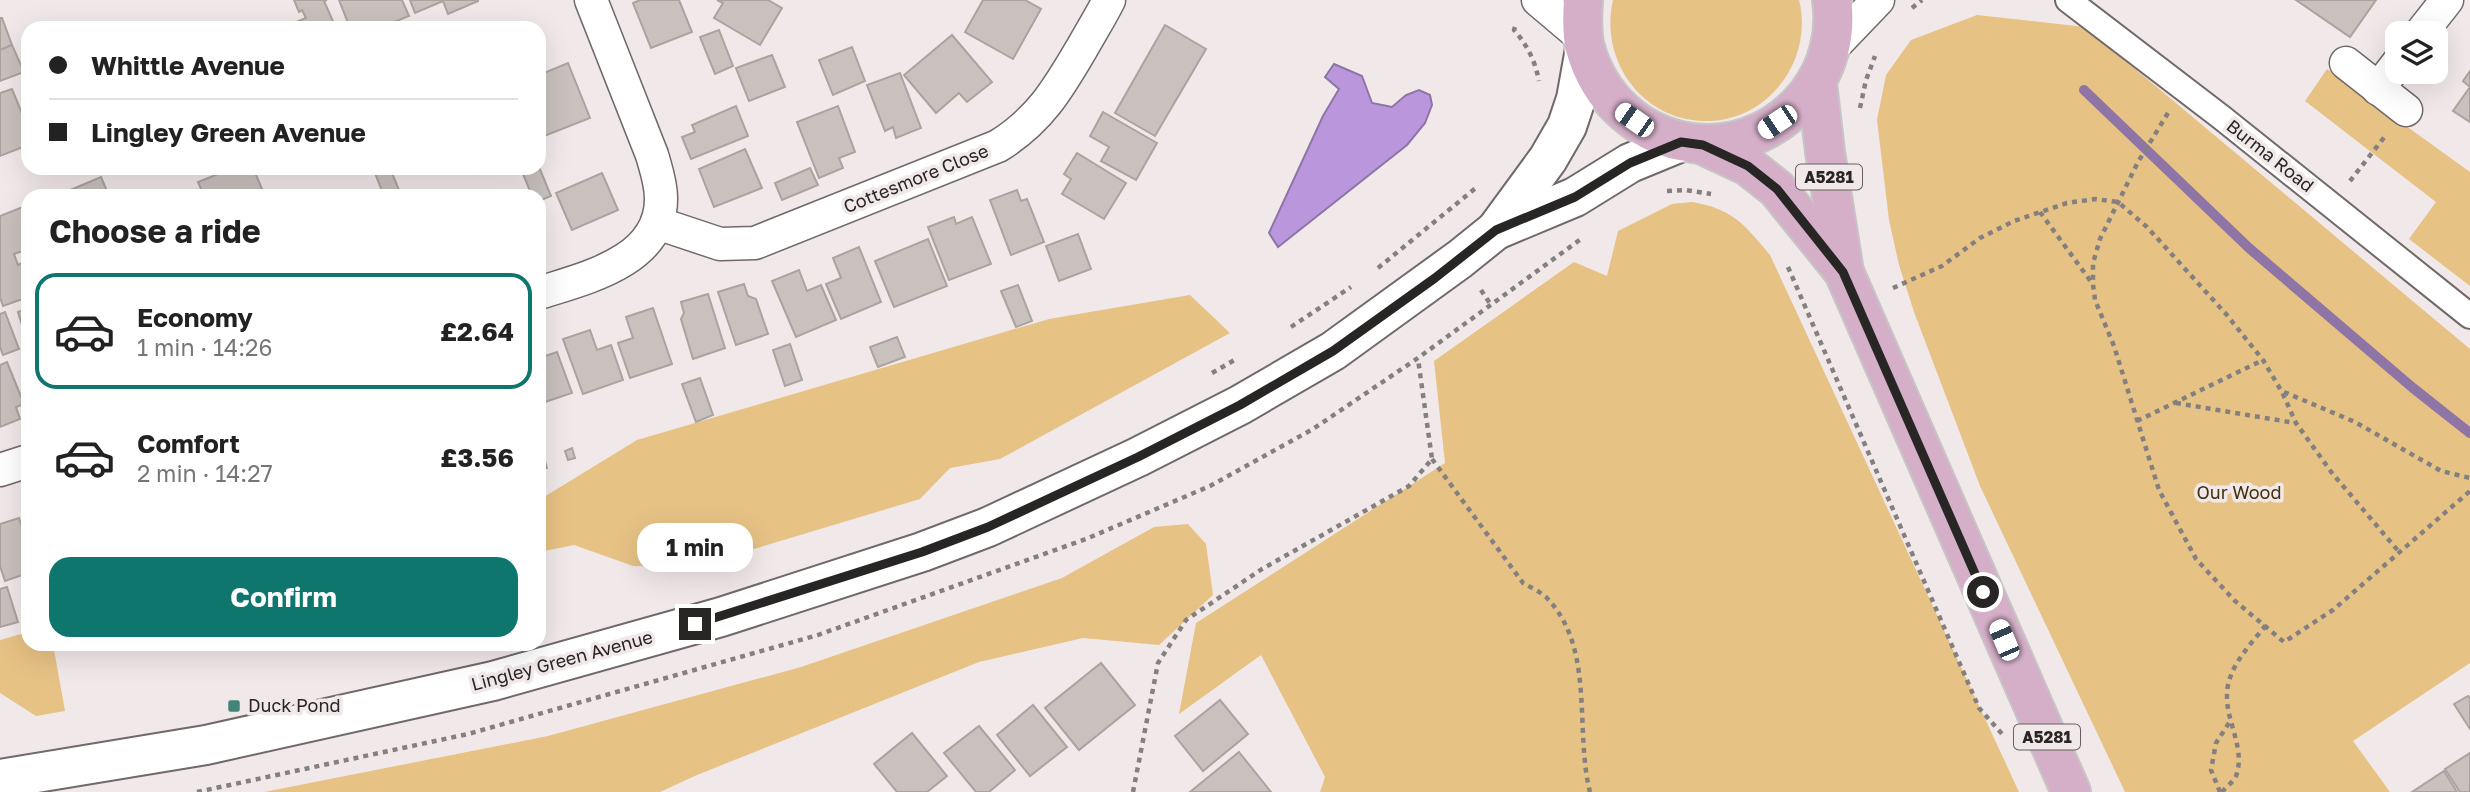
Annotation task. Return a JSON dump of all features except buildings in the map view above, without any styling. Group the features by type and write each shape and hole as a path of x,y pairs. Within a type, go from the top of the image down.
{"main road":[{"name":"A5281","path":"1583,0 1584,44 1599,82 1620,110 1648,130 1748,166 1777,189 1843,272 2071,792"},
{"name":"A5281","path":"1832,0 1834,16 1824,66 1825,152 1843,272"},
{"name":"A5281","path":"1692,144 1725,143 1761,133 1793,112 1824,66"}],"street":[{"path":"546,291 603,272 620,263 649,236 657,223 661,199 659,178 652,155 591,0"},
{"name":"Cottesmore Close","path":"657,223 720,244 755,243 998,146 1016,135 1058,90 1109,0"},
{"path":"1538,0 1584,44"},
{"name":"Burma Road","path":"2068,0 2331,204 2470,316"},
{"path":"2430,21 2446,0"},
{"path":"1824,66 1891,8"},
{"name":"Lingley Green Avenue","path":"1496,230 1548,159 1567,126 1576,99 1584,44"},
{"path":"2346,63 2406,110"},
{"path":"2378,89 2385,80"},
{"name":"Lingley Green Avenue","path":"0,779 206,745 493,681 721,617 922,552 1001,521 1138,457 1240,405 1333,351 1435,278 1496,230 1575,197 1630,163 1692,144"},
{"path":"0,470 21,463"}],"path":[{"path":"1891,8 1922,0"},
{"path":"1514,30 1527,45 1539,83"},
{"path":"1860,118 1866,80 1880,48"},
{"path":"2331,204 2406,110"},
{"path":"2154,134 2100,239 2093,263 2093,284 2095,300 2114,346 2159,489 2196,559 2235,601 2284,642 2333,610 2470,491"},
{"path":"1375,269 1435,223 1484,180"},
{"path":"1659,193 1686,190 1718,197"},
{"path":"1891,289 1942,267 1980,238 2040,212 2067,203 2095,199 2118,202 2147,227 2226,314 2263,360 2296,423 2332,473 2400,553"},
{"path":"2040,212 2093,284"},
{"path":"1586,235 1418,358 1432,459 1523,583 1544,595 1561,616 1576,656 1584,718 1585,772 1590,792"},
{"path":"1784,259 1979,708 2005,737"},
{"path":"1286,331 1354,285"},
{"path":"1202,379 1250,352"},
{"path":"2137,421 2263,360"},
{"path":"2282,392 2355,422 2441,471 2470,478"},
{"path":"2175,403 2296,423"},
{"path":"1133,792 1158,663 1186,620 1262,569 1409,486 1432,459"},
{"path":"2230,723 2216,743 2211,770 2221,792 2236,777 2239,747 2230,723 2227,693 2237,662 2266,625"}],"green space":[{"path":"1613,0 1799,0 1802,22 1800,44 1782,83 1767,98 1749,110 1729,118 1706,121 1683,118 1662,111 1645,99 1630,83 1619,65 1610,22"},
{"name":"Our Wood","path":"1977,15 2085,27 2470,349 2470,663 2353,741 2390,792 2125,792 1980,486 1914,312 1899,265 1889,220 1877,120 1886,75 1911,40"},
{"path":"2327,69 2470,172 2470,286 2409,239 2436,202 2305,101"},
{"path":"1692,202 1718,209 1737,220 1770,255 2019,792 1320,792 1325,777 1261,655 1179,714 1196,623 1445,463 1434,361 1574,262 1607,276 1618,231 1672,204"},
{"path":"1190,295 1230,333 1000,459 950,468 920,499 694,567 633,566 574,545 546,551 546,496 637,440 1049,319"},
{"path":"1188,524 1206,544 1213,595 1159,645 1083,638 979,662 660,792 264,792 548,736 801,667 1062,578 1154,527"},
{"path":"21,634 21,651 54,651 65,711 36,716 0,693 0,640"}],"shaded area":[{"path":"1334,64 1362,76 1372,103 1392,107 1406,95 1419,90 1430,95 1432,105 1425,123 1407,145 1278,247 1269,233 1323,116 1339,89 1325,77"}],"waterway":[{"path":"2084,90 2249,248 2470,433"}],"place":[{"name":"Duck Pond","path":"234,706"}],"route":[{"path":"695,624 922,552 988,527 1138,457 1240,405 1333,351 1435,278 1496,230 1575,197 1630,163 1681,142 1703,145 1748,166 1777,189 1843,272 1983,592"}]}
